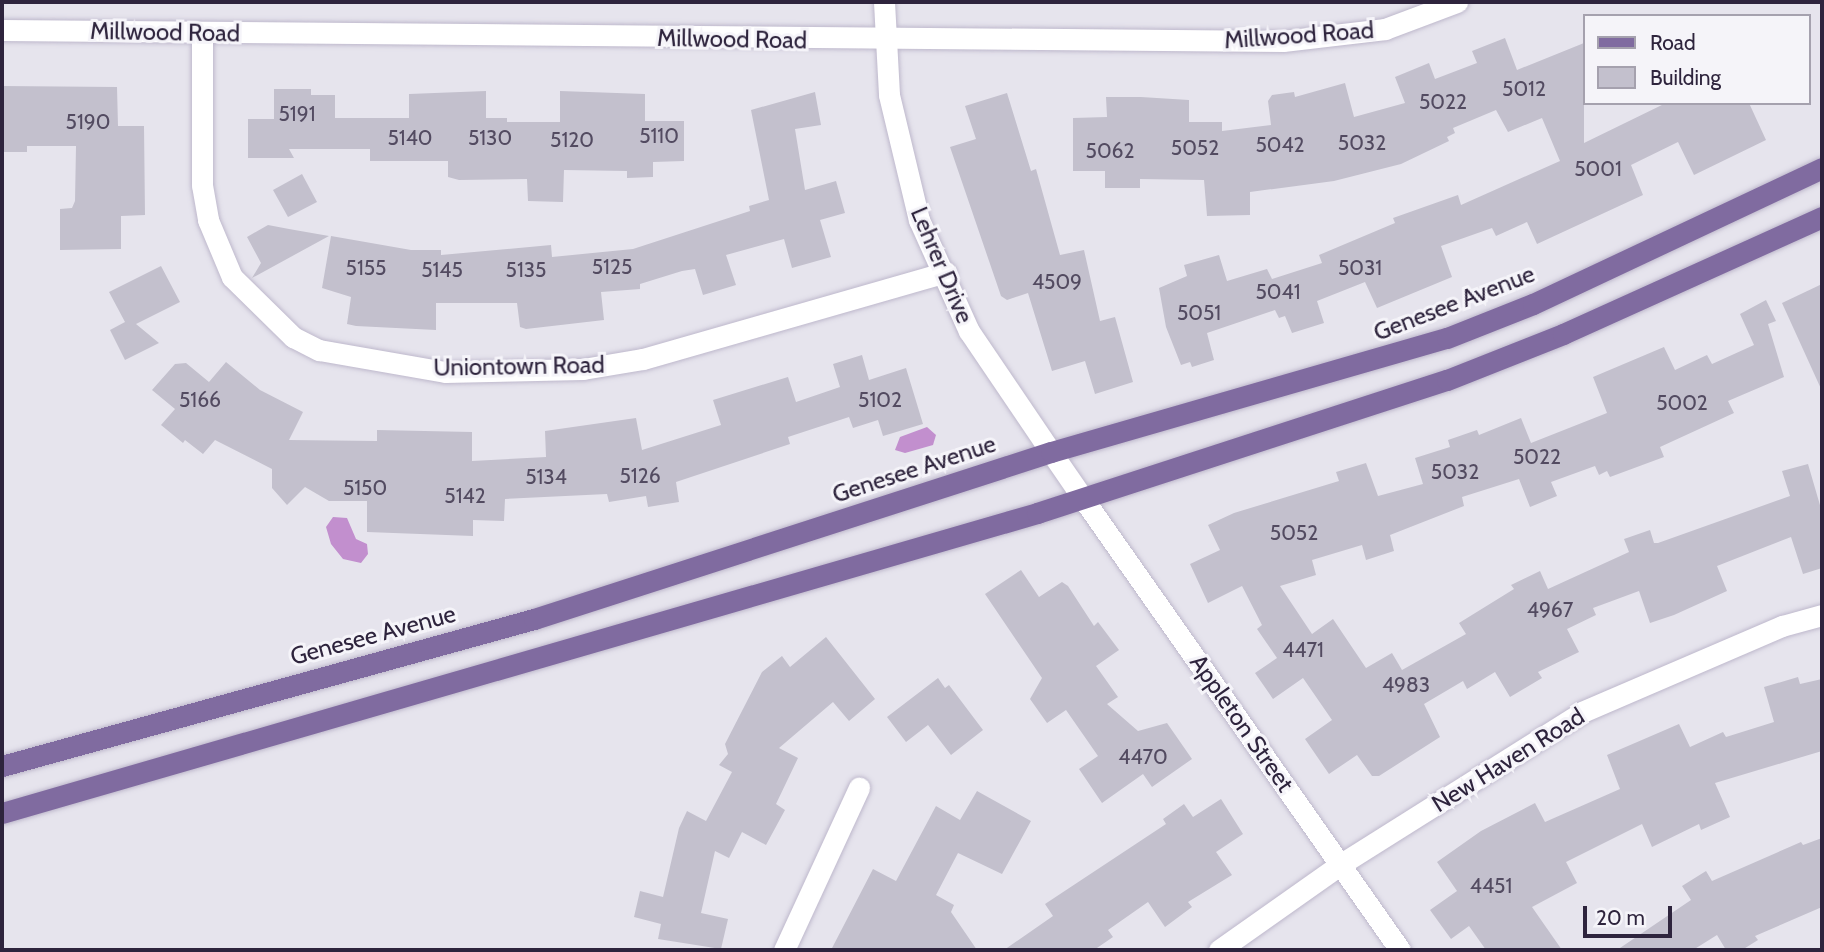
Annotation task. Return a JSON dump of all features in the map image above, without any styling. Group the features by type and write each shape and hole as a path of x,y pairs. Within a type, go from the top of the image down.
{"main road":[{"name":"Genesee Avenue","path":"2,766 534,619 1051,452 1447,338 1533,304 1822,168"},
{"path":"2,813 1082,497 1447,380 1563,334 1822,216"}],"street":[{"name":"Lehrer Drive","path":"884,2 889,95 919,220 946,272 969,331 1082,497"},
{"name":"Millwood Road","path":"2,30 884,41 1283,41 1385,29 1457,2"},
{"name":"Uniontown Road","path":"202,32 202,185 208,220 232,277 293,337 319,349 445,372 583,369 643,359 946,272"},
{"name":"Appleton Street","path":"1082,497 1400,950"},
{"name":"New Haven Road","path":"1219,950 1341,864 1582,712 1782,626 1822,615"},
{"path":"785,950 859,788"}],"shaded area":[{"path":"927,427 936,435 933,445 905,453 895,450 900,437"},
{"path":"333,517 347,518 356,539 367,544 368,554 361,563 343,559 331,544 326,527"}],"building":[{"path":"1505,38 1517,70 1582,44 1584,143 1662,105 1750,105 1766,140 1694,175 1678,142 1631,165 1643,195 1537,244 1527,222 1496,236 1492,228 1441,246 1452,277 1377,308 1365,282 1317,301 1324,323 1292,333 1285,316 1279,318 1275,310 1207,333 1214,360 1192,367 1190,362 1181,365 1166,327 1159,288 1187,276 1184,265 1219,255 1227,281 1267,269 1272,279 1322,263 1319,255 1395,223 1393,218 1458,195 1461,205 1560,161 1542,118 1508,132 1496,110 1453,128 1455,133 1447,137 1449,141 1401,164 1334,181 1250,192 1250,215 1207,216 1204,180 1140,179 1140,188 1105,188 1105,171 1073,171 1073,118 1107,117 1106,97 1141,97 1189,100 1189,122 1222,122 1222,131 1271,125 1268,101 1272,95 1294,92 1295,97 1345,83 1354,117 1405,103 1395,77 1429,63 1435,79 1477,63 1472,51"},
{"path":"2,86 117,87 118,126 144,126 145,215 121,216 121,249 60,250 60,209 72,208 75,201 76,146 27,146 27,152 2,152"},
{"path":"274,89 311,89 311,95 335,95 335,118 409,118 409,94 486,91 486,118 507,118 507,122 560,122 560,91 645,94 645,121 684,121 684,161 653,162 653,177 627,178 627,171 564,170 563,202 528,201 527,179 459,180 448,177 448,161 370,161 370,149 289,149 294,158 248,158 248,119 274,119"},
{"path":"815,92 821,125 795,129 805,190 836,181 845,213 820,220 831,257 792,268 784,239 726,255 736,285 703,295 695,269 682,271 640,284 640,289 601,292 604,320 526,329 520,327 517,303 436,303 436,330 356,326 347,324 351,297 322,288 331,236 411,250 441,250 441,255 551,245 552,257 633,249 750,211 749,206 769,200 751,110"},
{"path":"1007,93 1031,171 1036,169 1060,255 1084,250 1100,321 1115,317 1133,382 1095,394 1085,361 1052,371 1028,293 1007,300 1001,296 950,147 976,139 965,106"},
{"path":"302,174 317,202 288,217 273,190"},
{"path":"268,225 329,236 252,278 261,263 247,237"},
{"path":"161,266 180,302 136,324 159,343 125,360 110,330 125,322 109,292"},
{"path":"1822,284 1822,391 1782,303"},
{"path":"1766,300 1776,321 1768,324 1784,377 1728,401 1734,413 1660,447 1664,457 1610,477 1607,471 1599,475 1595,466 1551,482 1557,496 1530,507 1519,479 1462,497 1464,506 1390,535 1394,551 1366,560 1362,545 1312,560 1316,575 1280,586 1312,634 1333,619 1366,668 1392,653 1402,670 1466,634 1459,623 1514,589 1511,585 1540,571 1548,589 1629,552 1624,539 1650,530 1654,543 1658,543 1790,496 1782,471 1808,464 1822,512 1822,568 1803,574 1791,537 1717,566 1727,591 1674,615 1650,623 1639,591 1593,608 1596,615 1567,629 1579,652 1538,672 1542,678 1510,697 1495,672 1467,689 1463,681 1424,704 1440,737 1379,776 1372,776 1357,755 1329,774 1305,739 1332,720 1303,678 1273,699 1255,673 1277,658 1257,629 1262,625 1242,586 1208,603 1190,564 1220,550 1208,525 1234,513 1339,481 1336,472 1366,463 1378,496 1423,484 1415,458 1450,447 1448,440 1477,430 1479,435 1521,418 1531,443 1607,413 1593,377 1664,347 1675,370 1707,355 1712,364 1754,345 1740,314"},
{"path":"862,355 869,380 906,368 923,424 883,436 878,420 853,428 849,417 788,437 790,444 676,482 679,502 648,507 646,496 609,502 607,494 505,499 504,521 473,520 473,536 367,532 367,501 329,501 305,487 287,505 272,488 272,469 215,440 203,454 185,440 183,443 161,425 175,409 152,390 175,364 186,363 209,382 226,362 260,390 303,412 289,440 377,441 377,430 472,432 472,461 546,457 545,431 636,418 642,450 721,425 713,400 788,377 796,402 840,387 833,364"},
{"path":"1021,570 1039,597 1062,582 1068,586 1094,626 1098,622 1119,650 1096,666 1118,697 1107,704 1138,731 1167,723 1192,759 1152,787 1143,774 1102,803 1079,769 1098,756 1066,710 1047,723 1030,699 1042,678 985,594"},
{"path":"826,637 875,699 849,721 833,702 779,748 798,758 776,804 785,810 766,845 742,832 729,858 715,851 701,913 728,919 721,949 658,939 661,924 634,917 640,891 663,897 679,828 687,811 706,821 732,772 719,765 728,754 725,744 762,672 782,656 790,667"},
{"path":"1798,677 1800,684 1822,679 1822,751 1715,783 1730,817 1701,830 1699,824 1652,847 1642,824 1566,862 1577,883 1532,907 1562,950 1486,950 1469,926 1451,939 1430,910 1457,891 1437,862 1481,831 1535,803 1545,822 1620,789 1607,755 1679,724 1690,747 1723,732 1726,737 1774,722 1764,687"},
{"path":"938,678 945,688 949,685 983,730 951,755 928,725 906,742 887,717"},
{"path":"977,791 1031,821 1002,874 958,853 936,895 954,905 951,912 977,950 831,950 873,869 896,881 936,806 960,820"},
{"path":"1221,799 1243,834 1216,852 1232,875 1188,902 1192,907 1165,927 1148,902 1108,930 1113,937 1094,950 1004,950 1053,916 1045,904 1166,824 1163,819 1184,804 1193,817"},
{"path":"1822,838 1822,907 1755,936 1758,940 1742,950 1726,950 1717,935 1693,950 1617,950 1691,900 1682,886 1706,871 1712,881 1801,842 1803,845"}]}
